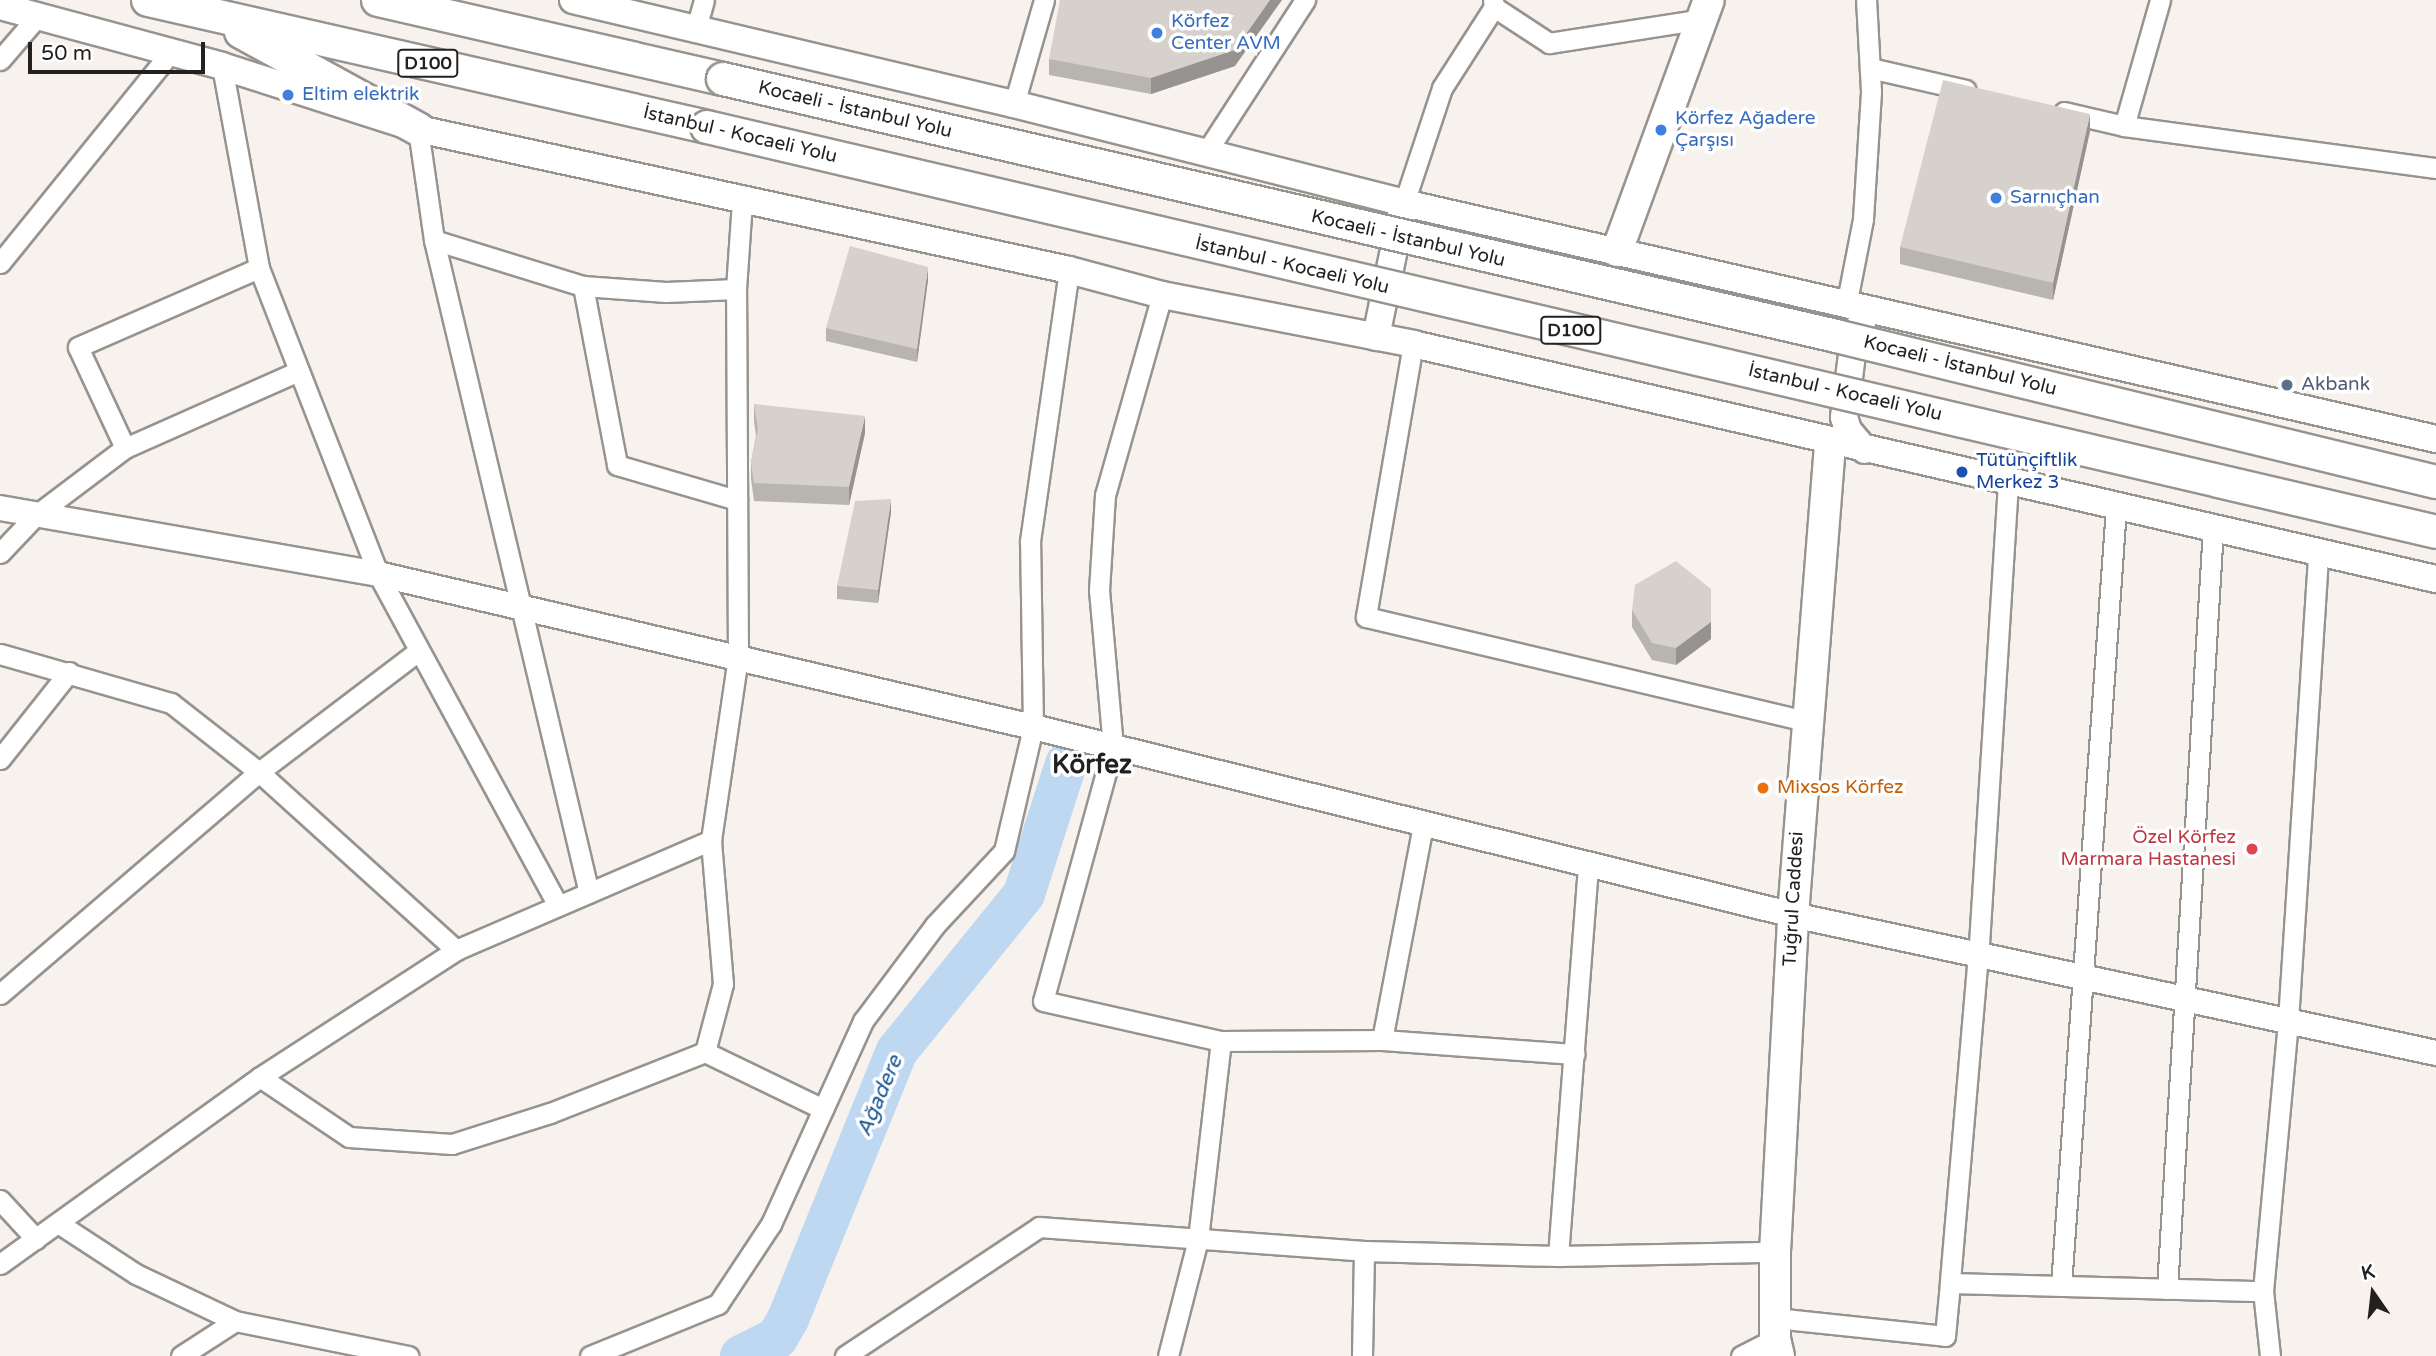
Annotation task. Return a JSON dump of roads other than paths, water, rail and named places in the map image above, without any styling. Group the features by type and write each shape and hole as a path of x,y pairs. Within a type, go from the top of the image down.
{"highway":[{"name":"İstanbul - Kocaeli Yolu","path":"148,0 707,127 2436,532"},
{"name":"Kocaeli - İstanbul Yolu","path":"378,0 1836,336 2436,482"},
{"path":"206,13 418,129"}],"main road":[{"path":"581,1 1014,104 1404,203 2436,439"},
{"path":"0,6 222,66 418,129 1069,270 1162,295 1413,344 2318,555 2436,579"},
{"path":"1617,251 1706,10"},
{"path":"1376,337 1404,203"},
{"path":"1830,442 1846,306"},
{"path":"1865,450 1848,430 1844,417 1855,331 1883,314"},
{"name":"Tuğrul Caddesi","path":"1776,1338 1775,1252 1793,915 1805,721 1830,442"}],"street":[{"path":"696,28 704,0"},
{"path":"1014,104 1044,0"},
{"path":"1205,154 1305,0"},
{"path":"1846,306 1863,219 1870,68 1866,0"},
{"path":"2124,126 2160,0"},
{"path":"1404,203 1443,88 1493,3 1549,43 1706,10"},
{"path":"0,60 37,17"},
{"path":"0,262 171,52"},
{"path":"222,66 259,268 378,574 417,652 556,904"},
{"path":"1870,68 1987,95"},
{"path":"2039,107 2124,126 2436,168"},
{"path":"418,129 434,240 518,607 589,893"},
{"path":"705,1052 723,984 711,840 738,658 736,289 743,200"},
{"path":"434,240 583,286 666,292 736,289"},
{"path":"125,448 78,347 259,268"},
{"path":"590,1356 718,1304 771,1224 863,1021 935,925 1004,851 1033,727 1030,541 1069,270"},
{"path":"583,286 617,465 737,500"},
{"path":"1162,295 1105,495 1099,590 1113,747 1044,1000 1221,1041 1382,1040 1574,1054"},
{"path":"1413,344 1366,617 1805,721"},
{"path":"0,553 36,515 125,448 299,371"},
{"path":"1741,1356 1776,1338 1945,1336 1978,954 2008,483"},
{"path":"0,508 378,574 1033,727 1423,826 1793,915 2436,1053"},
{"path":"2061,1286 2116,508"},
{"path":"2167,1289 2213,529"},
{"path":"2270,1356 2263,1291 2288,1021 2318,555"},
{"path":"0,995 259,772 417,652"},
{"path":"0,654 171,703 259,772 456,950"},
{"path":"0,759 69,672"},
{"path":"1382,1040 1423,826"},
{"path":"0,1264 260,1077 456,950 556,904 589,893 711,840"},
{"path":"1558,1256 1588,866"},
{"path":"1168,1356 1198,1239 1221,1041"},
{"path":"260,1077 349,1137 452,1144 550,1113 705,1052 823,1109"},
{"path":"0,1200 36,1239"},
{"path":"58,1223 136,1274 234,1321 408,1356"},
{"path":"845,1356 1040,1227 1364,1251 1558,1256 1775,1252"},
{"path":"1362,1356 1364,1251"},
{"path":"1950,1283 2263,1291"},
{"path":"181,1356 234,1321"}],"waterway":[{"name":"Ağadere","path":"741,1356 777,1338 788,1319 897,1051 1024,894 1066,764"}],"place":[{"name":"Körfez Center AVM","path":"1157,33"},
{"name":"Eltim elektrik","path":"288,95"},
{"name":"Körfez Ağadere Çarşısı","path":"1661,130"},
{"name":"Sarnıçhan","path":"1996,198"},
{"name":"Akbank","path":"2287,385"},
{"name":"Tütünçiftlik Merkez 3","path":"1962,472"},
{"name":"Mixsos Körfez","path":"1763,788"},
{"name":"Özel Körfez Marmara Hastanesi","path":"2252,849"}],"district":[{"name":"Körfez","path":"1092,765"}]}
